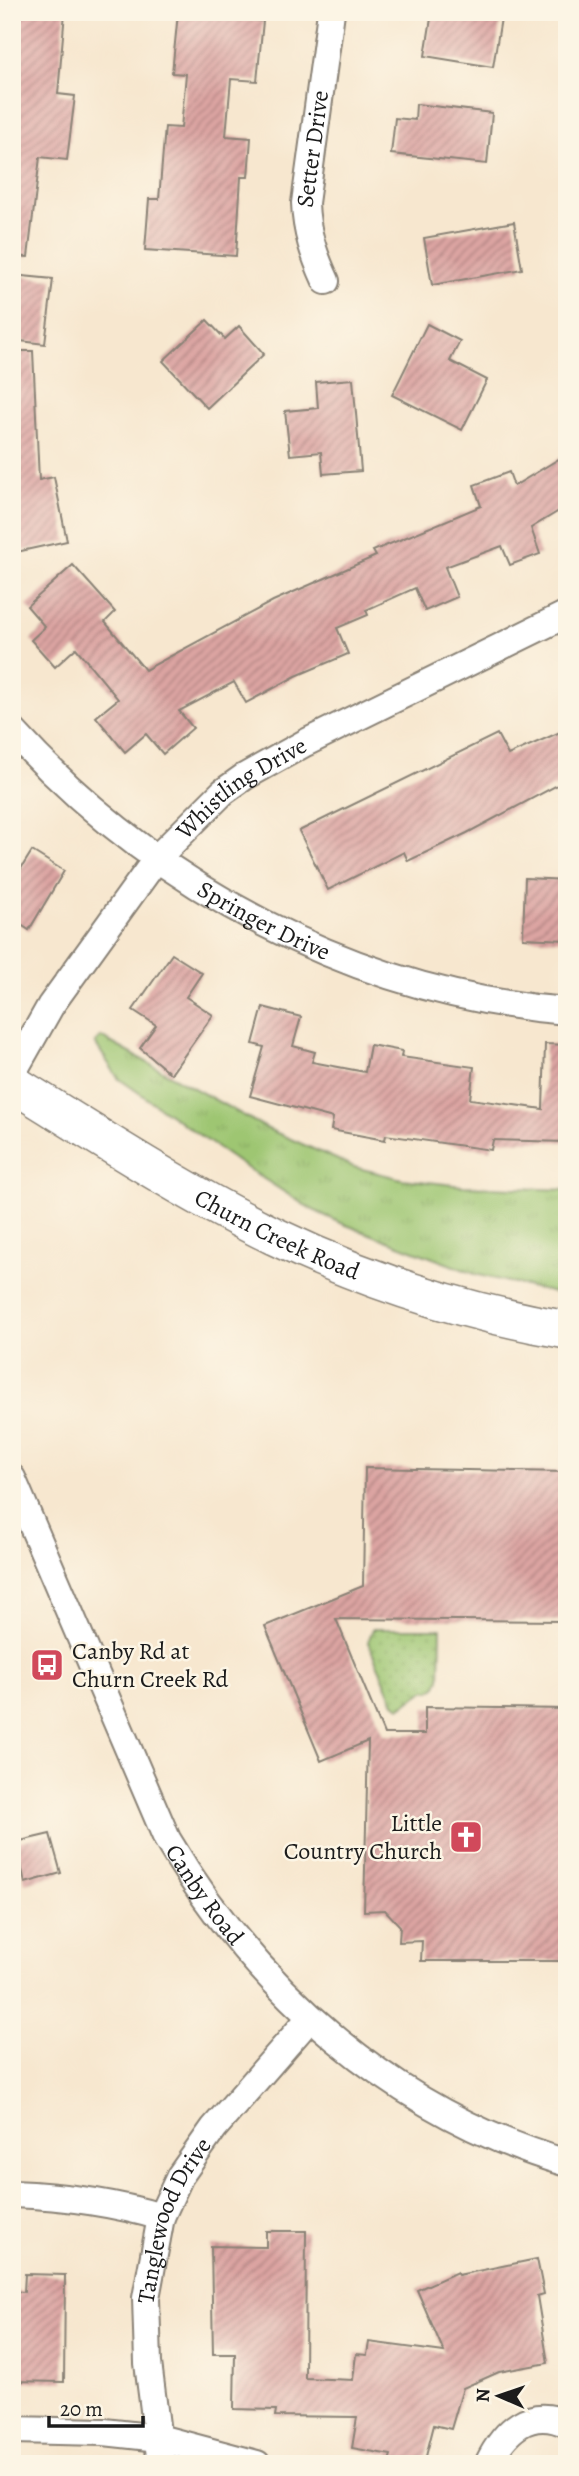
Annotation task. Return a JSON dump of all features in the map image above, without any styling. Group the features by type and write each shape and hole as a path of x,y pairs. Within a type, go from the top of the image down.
{"main road":[{"name":"Churn Creek Road","path":"12,1083 240,1219 313,1253 359,1272 470,1310 567,1330"}],"street":[{"name":"Setter Drive","path":"326,281 310,242 305,203 331,12"},
{"name":"Whistling Drive","path":"12,1074 51,1006 157,858 223,792 304,743 567,614"},
{"name":"Springer Drive","path":"12,730 66,786 119,831 188,880 259,922 303,943 371,968 485,1001 567,1011"},
{"name":"Canby Road","path":"12,1478 167,1839 200,1891 235,1938 310,2018 383,2075 484,2133 533,2153 567,2162"},
{"name":"Tanglewood Drive","path":"160,2451 148,2363 146,2298 161,2217 180,2176 214,2128 310,2018"},
{"path":"12,2194 86,2199 121,2205 161,2217"},
{"path":"488,2464 498,2445 515,2428 531,2419 541,2417 567,2424"},
{"path":"12,2430 104,2432 160,2451 257,2464"}],"green space":[{"path":"101,1037 268,1129 354,1167 402,1179 463,1186 567,1190 567,1296 475,1274 311,1209 239,1163 118,1078 95,1043"},
{"path":"373,1629 441,1629 440,1679 437,1686 401,1707 394,1703 368,1642"}],"building":[{"path":"17,12 65,12 58,94 75,96 67,160 40,157 28,257 12,256 12,25 15,25"},
{"path":"432,12 502,12 493,67 425,56"},
{"path":"178,13 263,21 257,81 231,79 226,136 251,138 248,177 241,177 236,256 145,250 149,199 159,199 165,127 181,128 186,74 172,73"},
{"path":"416,104 492,113 487,164 391,154 395,118 415,120"},
{"path":"514,222 522,269 432,285 424,238"},
{"path":"12,275 53,279 45,344 12,340"},
{"path":"207,320 225,339 239,326 264,354 207,408 163,361"},
{"path":"427,324 460,341 450,361 487,380 462,430 392,395"},
{"path":"12,351 33,351 39,480 54,477 67,541 12,553"},
{"path":"353,379 361,471 323,474 321,452 290,455 285,411 318,408 316,382"},
{"path":"567,454 567,506 531,528 540,554 510,565 502,546 445,567 457,597 425,611 415,588 366,610 368,615 337,628 348,654 296,676 246,703 234,682 179,711 193,728 163,754 146,734 125,752 96,717 118,699 76,648 55,667 31,640 45,627 27,606 73,565 115,612 105,622 145,670 273,601 376,556 373,551 481,506 474,485 509,472 514,486"},
{"path":"567,729 567,780 408,861 404,852 328,890 299,831 497,734 508,755"},
{"path":"32,851 64,871 29,930 12,919 12,865 20,870"},
{"path":"525,878 567,880 567,940 523,938"},
{"path":"172,954 202,973 186,997 213,1015 171,1074 140,1048 156,1025 133,1010"},
{"path":"263,1007 301,1017 293,1046 315,1052 312,1062 365,1072 370,1045 402,1051 401,1057 474,1067 470,1099 543,1109 545,1044 567,1045 567,1142 493,1140 491,1150 386,1135 385,1140 331,1130 333,1118 250,1096 264,1047 253,1044"},
{"path":"365,1468 567,1472 567,1621 336,1619 384,1734 425,1734 425,1707 567,1709 567,1961 421,1961 422,1941 399,1942 400,1926 385,1910 364,1911 368,1741 321,1761 265,1626 363,1586"},
{"path":"50,1834 61,1873 25,1883 16,1842"},
{"path":"266,2231 306,2231 305,2378 353,2380 356,2354 367,2355 369,2342 444,2352 417,2290 457,2272 458,2275 537,2259 544,2294 537,2296 548,2363 499,2372 463,2388 451,2429 434,2425 424,2464 388,2464 391,2455 352,2448 357,2417 275,2416 276,2410 234,2409 235,2354 213,2354 211,2246 266,2247"},
{"path":"25,2274 65,2275 64,2382 12,2381 12,2291 24,2292"}],"place":[{"name":"Canby Rd at Churn Creek Rd","path":"47,1665"},
{"name":"Little Country Church","path":"466,1837"}]}
